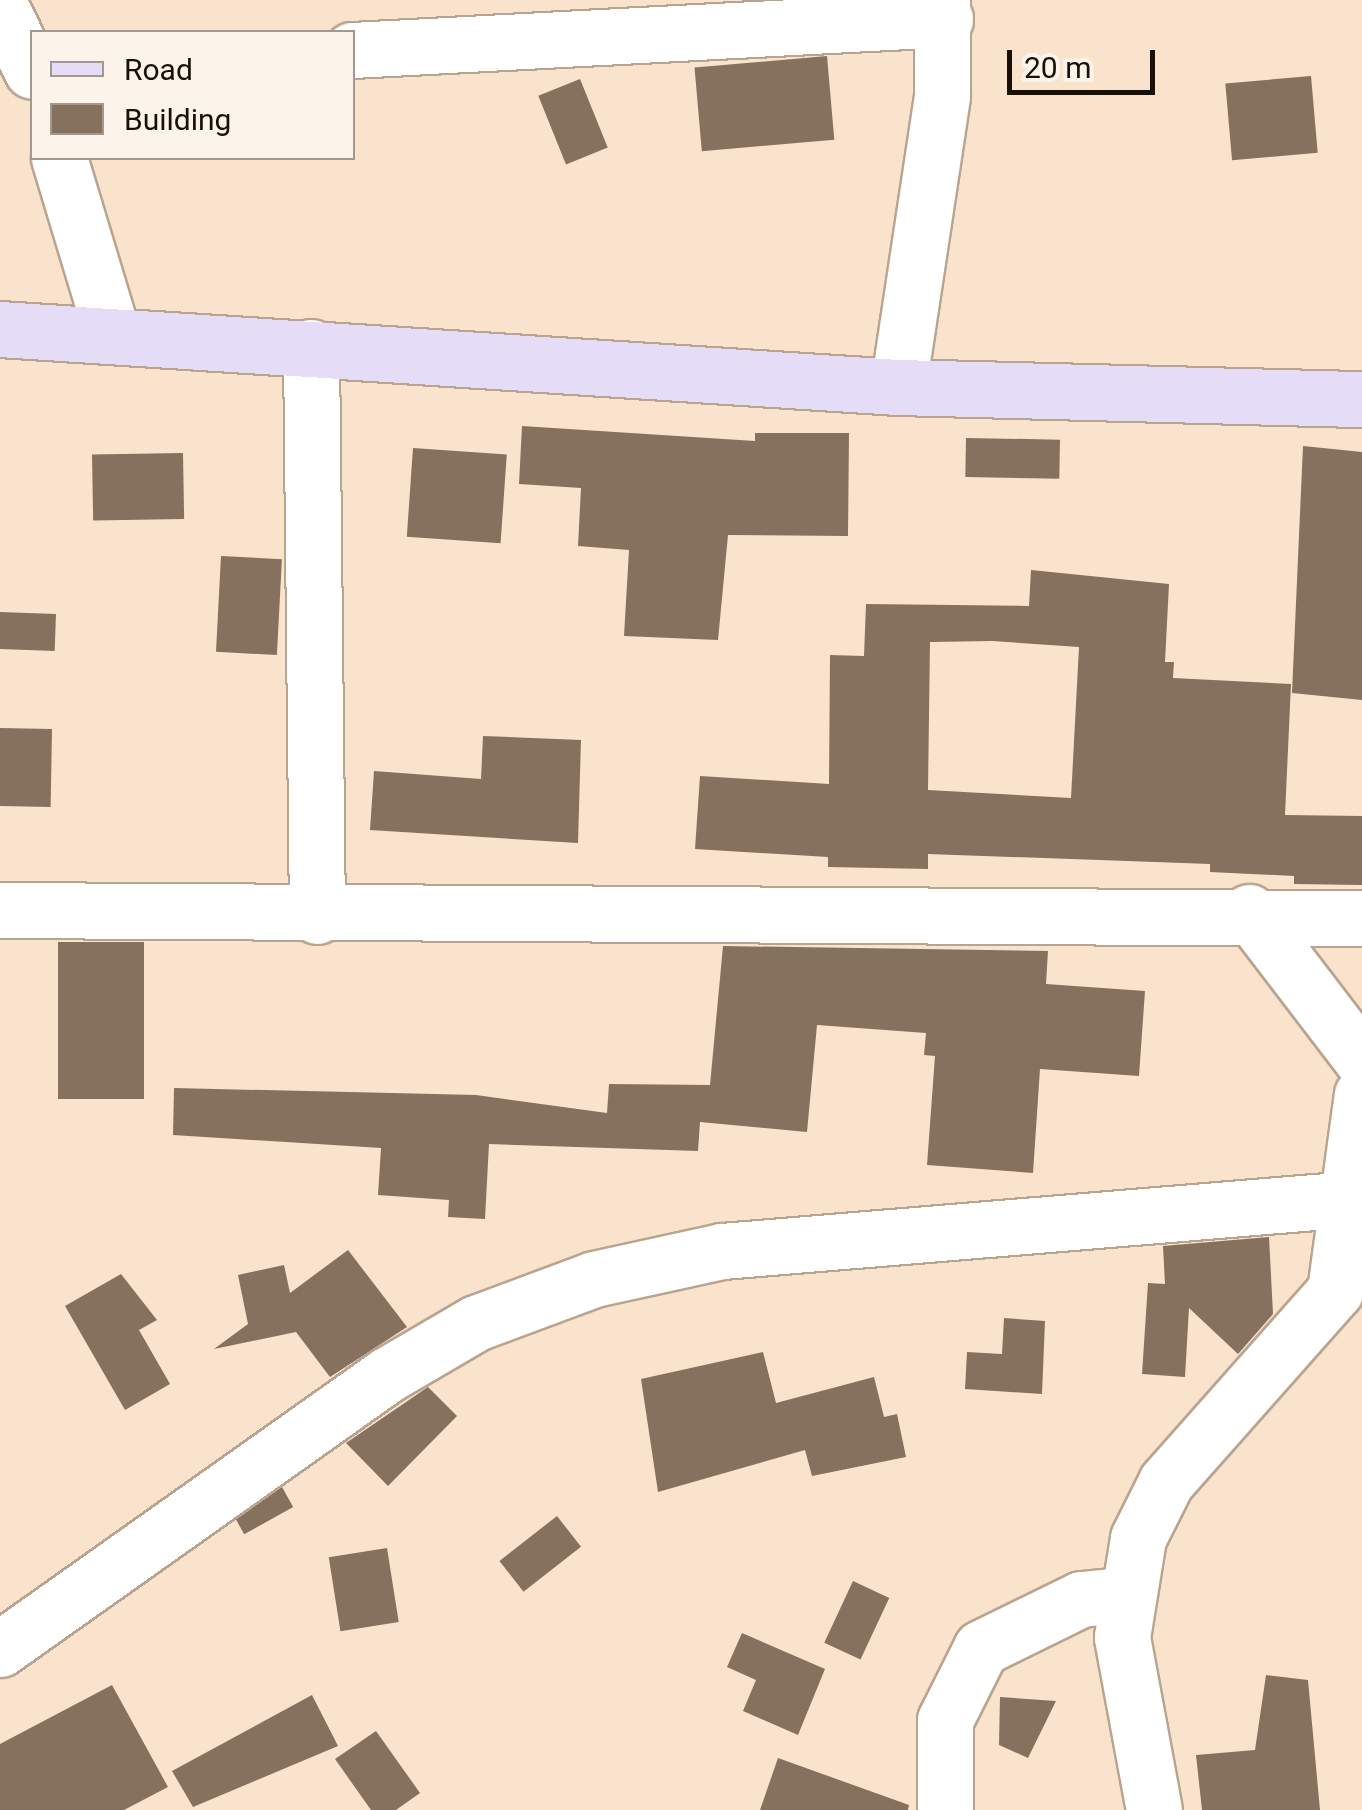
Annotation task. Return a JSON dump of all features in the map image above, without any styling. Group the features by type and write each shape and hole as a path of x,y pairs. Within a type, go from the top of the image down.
{"main road":[{"path":"0,329 112,333 898,387 1362,399"}],"street":[{"path":"0,6 30,64"},
{"path":"355,50 944,9 898,387"},
{"path":"60,160 112,333"},
{"path":"311,346 317,916"},
{"path":"0,910 317,916 1249,912 1362,918"},
{"path":"1249,912 1362,1060"},
{"path":"1154,1810 1127,1692 1122,1595 1166,1482 1335,1291 1362,1095"},
{"path":"0,1649 387,1375 476,1323 594,1279 722,1252 1350,1199"},
{"path":"946,1810 945,1720 981,1648 1081,1599 1122,1595"}],"building":[{"path":"827,56 834,140 702,151 695,68"},
{"path":"1311,76 1318,153 1232,160 1225,83"},
{"path":"580,79 608,148 566,164 538,96"},
{"path":"522,426 755,441 755,433 849,433 848,536 728,535 718,640 624,636 629,550 578,546 581,488 519,484"},
{"path":"966,438 1060,440 1059,479 965,477"},
{"path":"1303,446 1362,452 1362,700 1292,693"},
{"path":"413,448 507,455 501,543 407,537"},
{"path":"183,453 184,519 93,521 92,455"},
{"path":"221,556 282,559 277,655 216,652"},
{"path":"1031,570 1169,584 1165,662 1174,662 1173,678 1291,684 1285,815 1362,816 1362,885 1294,884 1294,876 1210,872 1210,864 928,854 928,869 828,867 828,857 695,849 700,776 829,784 830,655 864,656 866,604 1029,606","holes":["992,641 1079,647 1071,798 928,790 930,642"]},
{"path":"0,612 56,614 55,651 0,649"},
{"path":"0,728 52,729 51,807 0,806"},
{"path":"483,736 581,740 578,843 370,830 374,771 481,779"},
{"path":"58,942 144,942 144,1099 58,1099"},
{"path":"723,946 1048,951 1046,984 1145,991 1139,1076 1040,1069 1033,1173 927,1165 935,1056 924,1055 926,1033 817,1025 807,1132 700,1122 698,1151 489,1144 485,1219 448,1217 449,1200 378,1195 381,1148 173,1135 174,1088 476,1095 607,1113 609,1084 710,1085"},
{"path":"1269,1237 1273,1314 1238,1354 1189,1308 1185,1377 1142,1374 1148,1283 1165,1284 1163,1246"},
{"path":"348,1250 407,1327 330,1377 296,1332 214,1349 248,1324 238,1275 284,1265 290,1293"},
{"path":"121,1274 157,1320 139,1330 170,1384 125,1410 65,1306"},
{"path":"1004,1318 1045,1321 1042,1394 965,1389 967,1352 1002,1354"},
{"path":"763,1352 776,1403 874,1377 884,1417 897,1414 906,1457 812,1476 805,1450 658,1492 641,1379"},
{"path":"428,1387 457,1416 388,1486 346,1443"},
{"path":"282,1487 293,1507 244,1534 233,1514"},
{"path":"557,1516 581,1547 523,1592 499,1561"},
{"path":"387,1548 399,1622 340,1631 329,1557"},
{"path":"853,1581 889,1598 861,1660 824,1643"},
{"path":"742,1633 825,1669 798,1735 743,1711 756,1680 727,1667"},
{"path":"1266,1675 1308,1680 1320,1810 1202,1810 1196,1755 1255,1750"},
{"path":"112,1685 168,1787 124,1810 0,1810 0,1744"},
{"path":"312,1695 338,1746 193,1807 172,1771"},
{"path":"1000,1697 1056,1701 1028,1758 999,1745"},
{"path":"376,1731 420,1793 396,1810 371,1810 335,1759"},
{"path":"778,1758 909,1805 908,1810 760,1810"}]}
